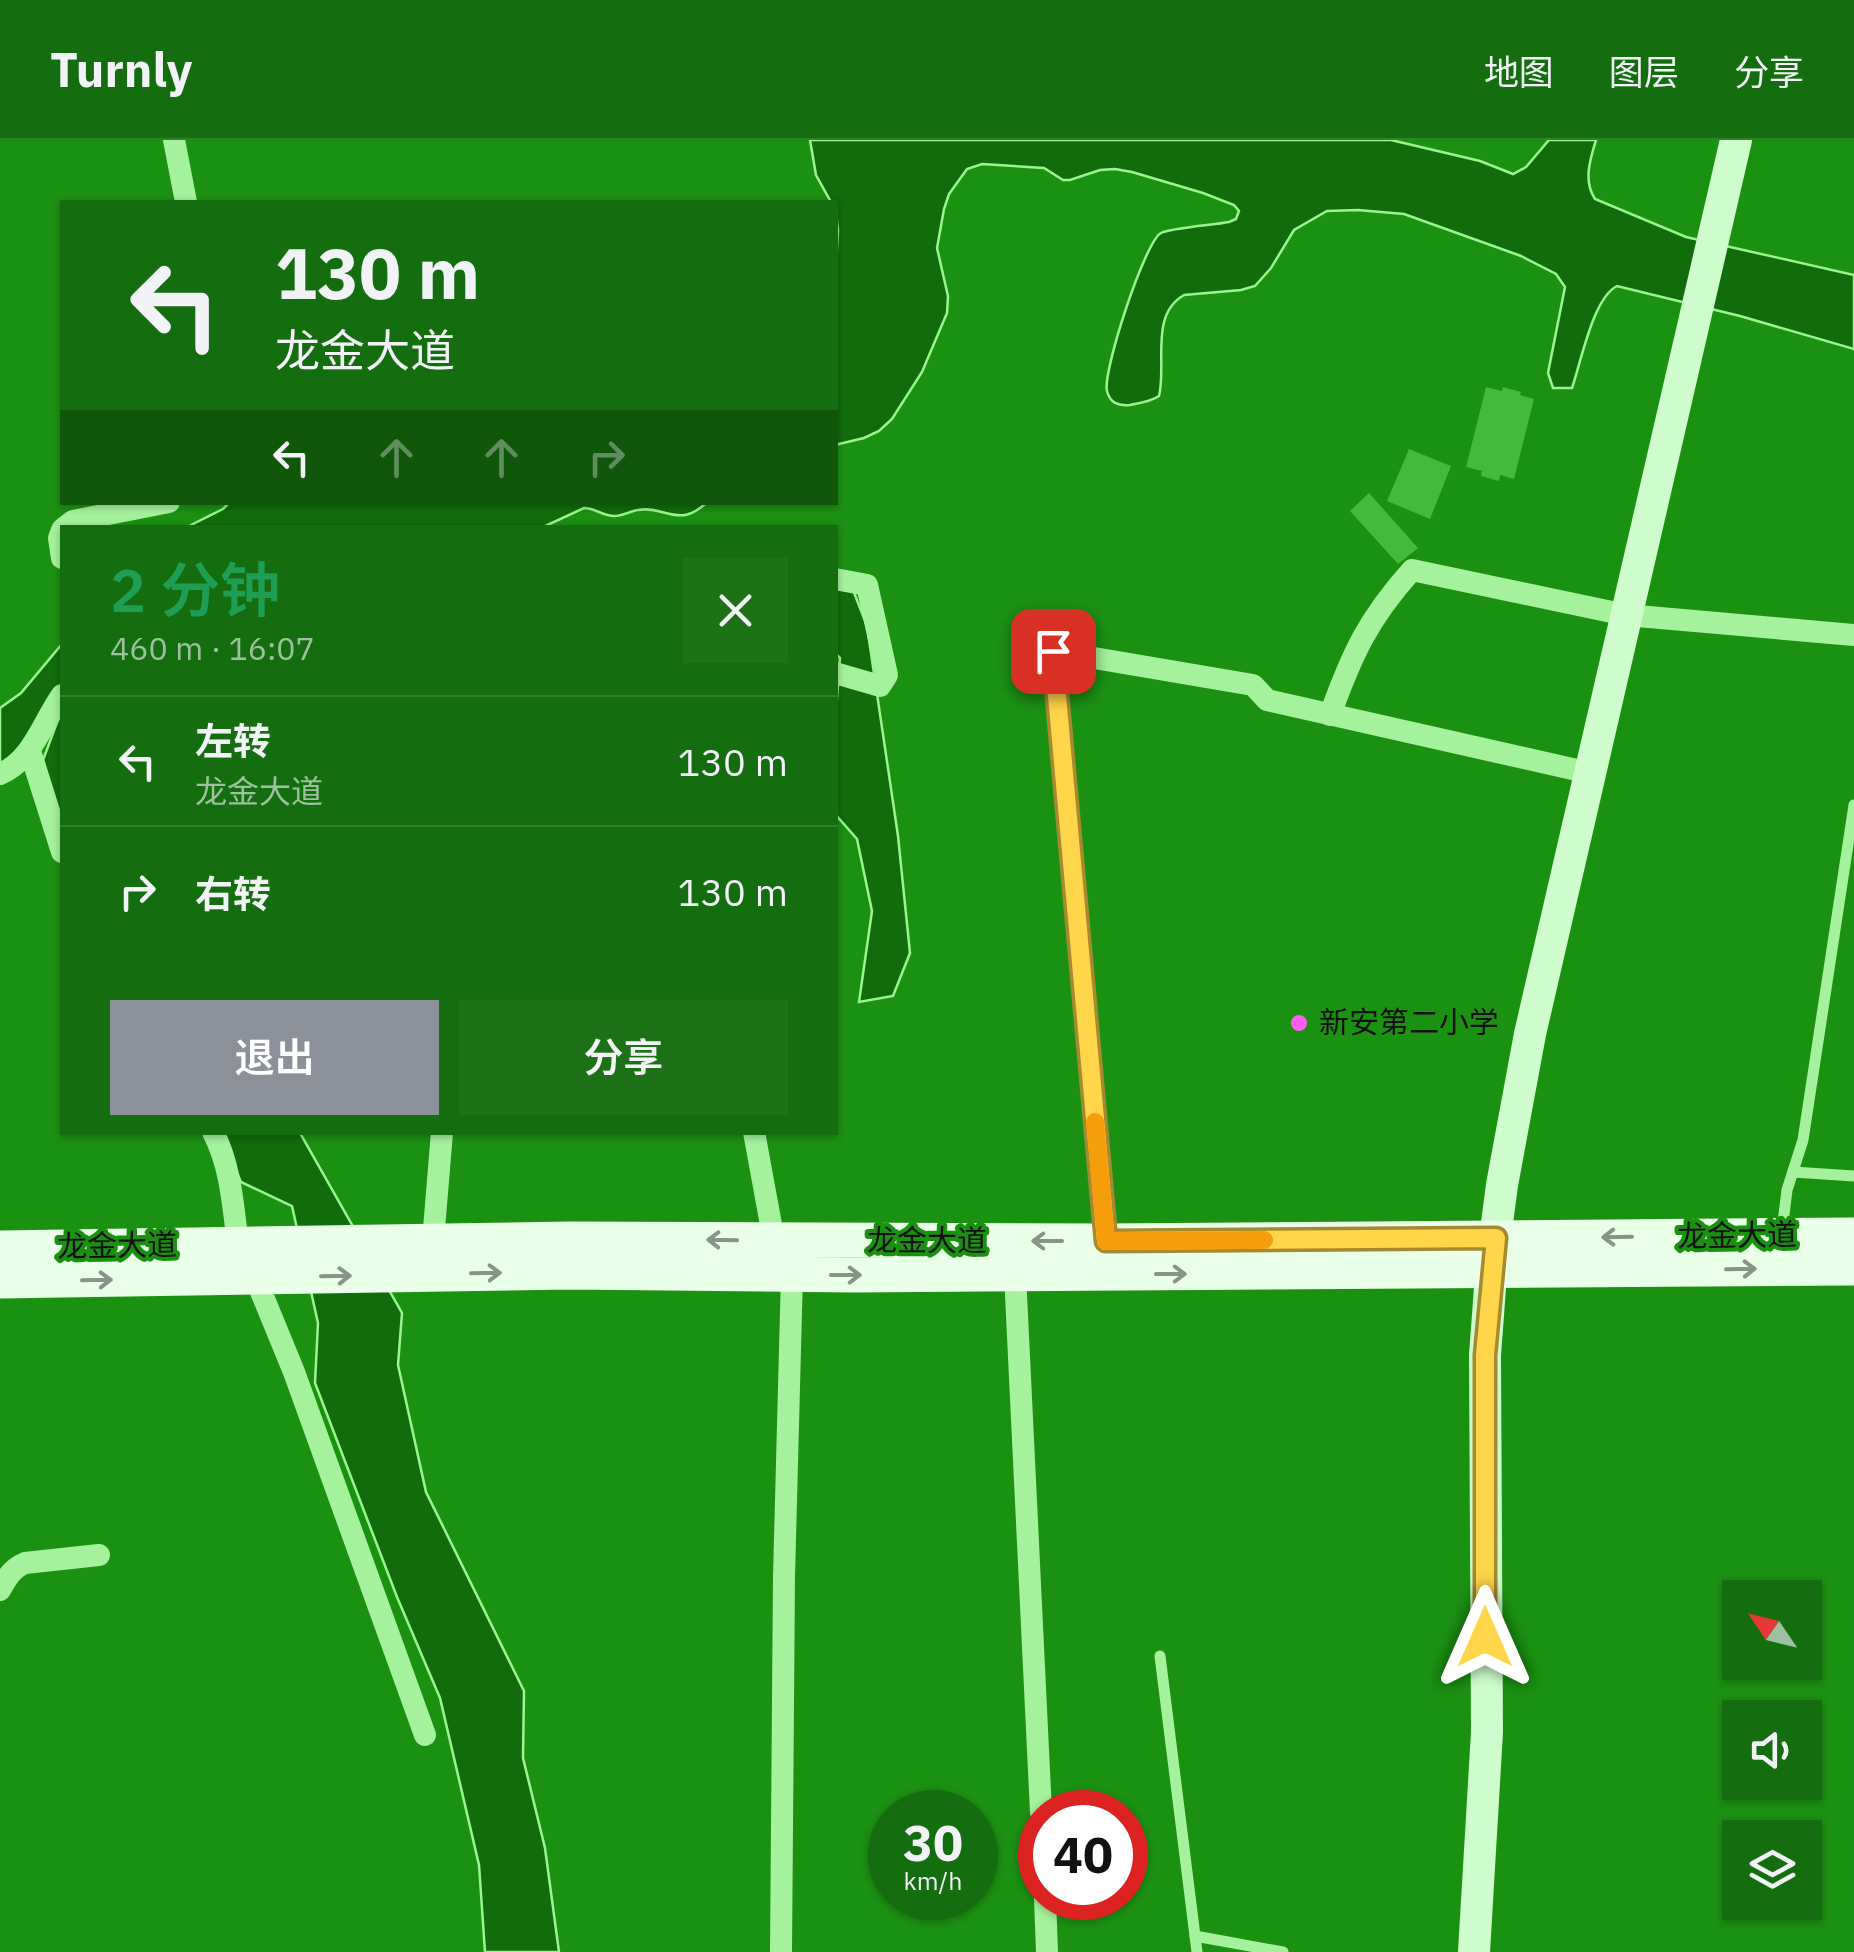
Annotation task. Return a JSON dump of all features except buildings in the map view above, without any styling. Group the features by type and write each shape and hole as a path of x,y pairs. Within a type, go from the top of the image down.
{"main road":[{"name":"龙金大道","path":"0,1281 270,1266 389,1275 1015,1274 1494,1255 1782,1235 1854,1235"},
{"name":"龙金大道","path":"0,1248 238,1244 270,1266 374,1242 570,1238 1106,1241 1854,1268"}],"street":[{"path":"174,140 186,200"},
{"path":"1474,1952 1487,1732 1485,1355 1505,1166 1522,1072 1736,140"},
{"path":"68,525 154,505"},
{"path":"1330,715 1364,633 1412,570 1626,616 1854,636"},
{"path":"838,580 867,586 887,676 880,686 838,675"},
{"path":"1106,1241 1053,651 1253,684 1267,700 1590,773"},
{"path":"0,774 30,750 60,699"},
{"path":"30,750 60,846"},
{"path":"214,1135 224,1156 238,1244"},
{"path":"434,1241 442,1135"},
{"path":"755,1135 774,1241"},
{"path":"270,1266 294,1372 425,1735"},
{"path":"780,1952 792,1274"},
{"path":"1015,1274 1039,1790"},
{"path":"0,1590 7,1576 25,1563 99,1555"},
{"path":"1045,1920 1047,1952"}],"lane":[{"path":"1782,1235 1787,1190 1803,1140 1854,805"},
{"path":"1793,1172 1854,1176"},
{"path":"1160,1656 1197,1952"},
{"path":"1195,1936 1283,1952"}],"shaded area":[{"path":"810,140 1391,140 1480,161 1513,174 1526,167 1549,140 1596,140 1588,178 1595,199 1686,237 1854,275 1854,349 1617,286 1601,303 1572,388 1553,388 1548,373 1565,287 1556,274 1521,256 1404,214 1327,211 1294,230 1255,286 1184,295 1173,304 1166,315 1161,341 1159,396 1122,405 1110,398 1107,379 1126,308 1154,241 1166,231 1229,222 1236,219 1239,211 1234,205 1203,193 1132,172 1100,170 1063,180 1044,168 982,164 967,169 949,194 944,209 937,248 948,296 947,313 922,372 892,419 879,431 838,444 838,200 830,200 816,175"},
{"path":"226,505 704,505 679,515 647,509 614,516 584,508 547,525 191,525"},
{"path":"838,588 853,590 867,626 898,836 910,953 893,996 859,1002 872,911 857,839 838,817"},
{"path":"60,646 60,687 32,740 0,766 0,708 21,693"},
{"path":"60,714 60,823 43,760"},
{"path":"221,1135 301,1135 402,1313 398,1365 426,1492 524,1691 523,1758 545,1848 559,1952 485,1952 479,1865 440,1698 315,1383 318,1323 292,1206 241,1182"}],"slow traffic":[{"path":"1095,1122 1106,1241 1264,1240"}],"place":[{"name":"新安第二小学","path":"1299,1023"}],"route":[{"path":"1053,651 1106,1241 1496,1238 1485,1355 1485,1637"}]}
